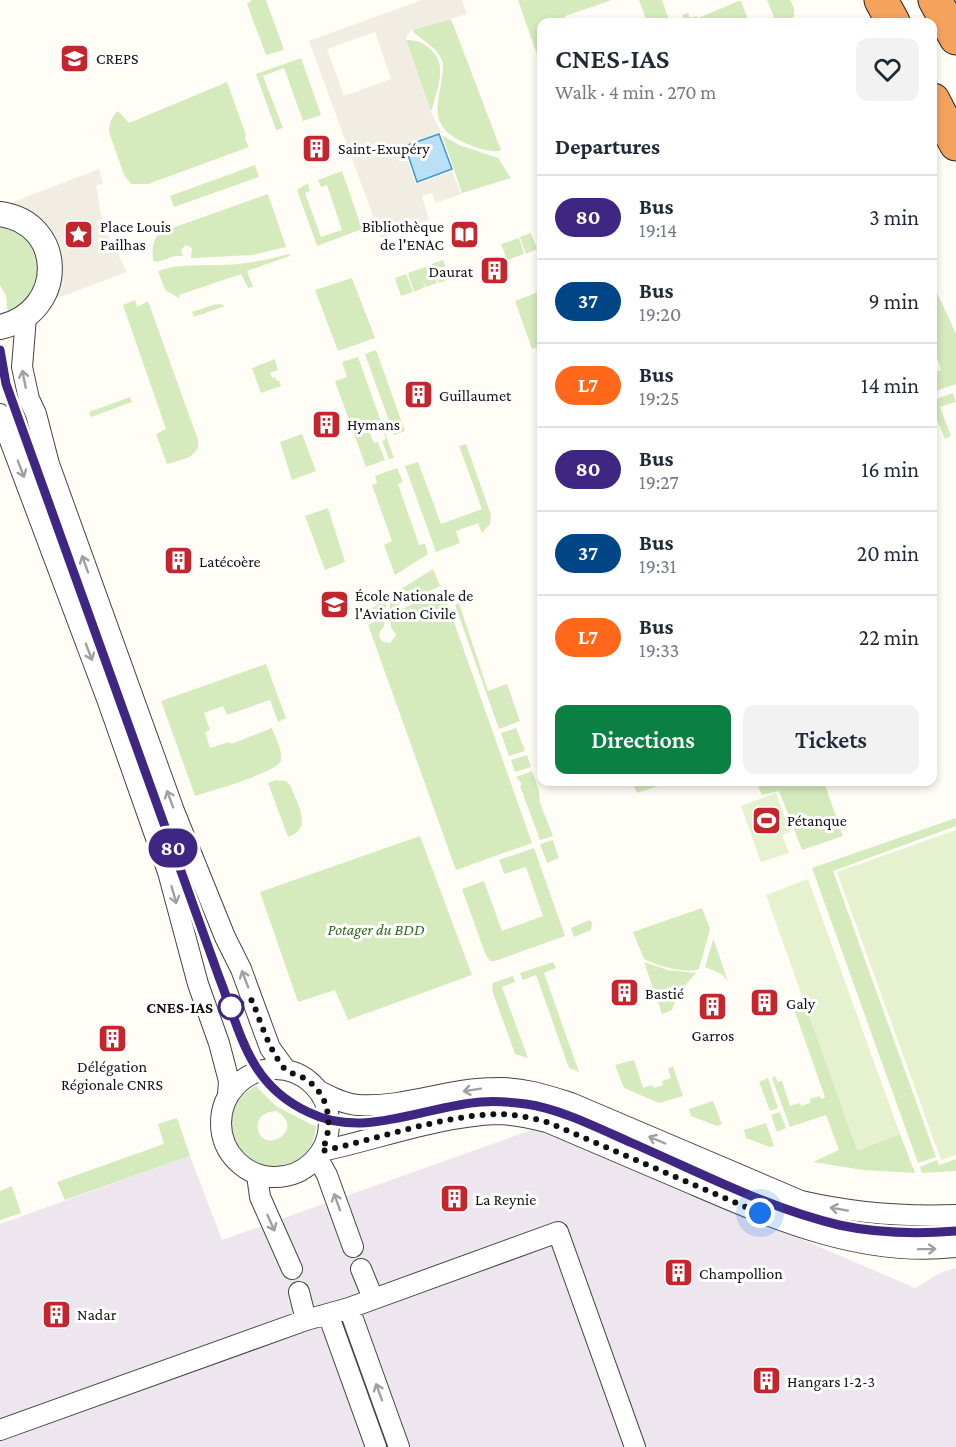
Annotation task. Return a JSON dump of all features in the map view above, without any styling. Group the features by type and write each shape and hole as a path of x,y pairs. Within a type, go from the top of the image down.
{"highway":[{"path":"881,0 891,18"},
{"path":"936,0 956,38"},
{"path":"937,108 956,144"}],"street":[{"path":"0,214 23,222 36,232 45,246 50,262 50,279 45,295 37,307 26,317 13,324 0,327"},
{"path":"26,317 22,367 29,399 36,414 49,464 174,811 225,937 241,969 270,1048 286,1070"},
{"path":"0,414 107,699 168,872 198,984 219,1043 229,1081 228,1095"},
{"path":"272,1069 286,1070 310,1082 319,1091 326,1105 329,1131 320,1154 305,1168 290,1176 274,1178 257,1175 239,1164 226,1148 220,1121 228,1095 236,1085 258,1072 272,1069"},
{"path":"319,1091 357,1105 415,1101 477,1089 533,1091 571,1103 801,1201 878,1215 956,1215"},
{"path":"320,1154 417,1127 480,1116 517,1116 547,1122 782,1222 878,1246 920,1249 956,1246"},
{"path":"320,1154 353,1247"},
{"path":"257,1175 260,1197 292,1269"},
{"path":"0,1430 558,1232 635,1447"},
{"path":"361,1269 373,1298"},
{"path":"299,1292 306,1320"},
{"path":"348,1308 399,1447"},
{"path":"328,1314 376,1447"}],"shaded area":[{"path":"422,0 462,0 467,14 412,30 407,35 406,41 431,112 441,132 402,146 416,184 452,171 461,194 436,203 432,193 422,196 429,220 381,238 309,41","holes":["375,32 391,79 344,96 327,49"]},
{"name":"Place Louis Pailhas","path":"99,169 103,183 96,186 103,225 127,272 55,299 62,267 56,244 22,210 8,204"},
{"path":"540,1127 915,1288 942,1272 956,1268 956,1447 0,1447 0,1224 190,1156 222,1240"}],"green space":[{"path":"252,0 266,0 284,50 266,55 247,4"},
{"path":"518,0 612,0 565,16 565,18 537,18 537,54"},
{"path":"639,0 662,0 668,18 646,18"},
{"path":"767,0 790,0 794,8 794,17 774,18"},
{"path":"741,1 747,18 698,18"},
{"path":"688,13 690,18 683,18 682,15"},
{"path":"451,19 501,150 499,151 485,150 450,135 439,118 443,63 434,49 412,30"},
{"path":"406,40 426,46 435,54 439,62 440,78 431,112"},
{"path":"301,58 321,115 303,121 284,68 263,76 283,128 276,130 256,74"},
{"path":"227,82 249,147 148,184 131,184 124,175 109,132 111,120 116,113 118,111 129,123"},
{"path":"442,135 459,145 498,158 511,178 462,193"},
{"path":"255,165 259,177 174,207 170,196"},
{"path":"342,171 362,229 317,246 297,190 308,183 310,191 305,193 321,237 342,230 327,185 321,187 318,180"},
{"path":"268,194 286,247 252,255 191,258 192,248 186,245 181,250 183,256 157,262 153,260 153,245 161,232"},
{"path":"0,226 21,236 28,243 38,269 35,288 30,296 8,313 6,296 0,285"},
{"path":"531,233 537,249 526,254 520,237"},
{"path":"519,238 524,254 507,260 501,244"},
{"path":"289,254 290,256 247,271 253,287 248,288 241,274 179,295 179,298 165,290 158,271 183,266 248,263"},
{"path":"443,260 450,279 439,283 432,264"},
{"path":"431,265 437,283 426,287 422,279 425,287 414,292 408,273"},
{"path":"406,274 413,292 401,296 395,278"},
{"path":"352,278 375,338 338,351 315,290"},
{"path":"537,293 537,347 532,349 515,301"},
{"path":"937,293 956,334 956,384 937,391 937,372 941,370 937,358"},
{"path":"135,300 137,307 148,301 198,440 198,446 193,454 167,464 156,434 166,429 123,305"},
{"path":"213,305 225,306 194,317 192,312"},
{"path":"376,350 405,431 394,435 365,354"},
{"path":"358,357 394,458 389,459 382,441 386,439 381,426 369,431 374,443 378,442 385,460 366,467 335,381 347,377 342,362"},
{"path":"275,359 278,370 270,373 272,378 279,380 281,386 261,393 252,368"},
{"path":"953,393 956,402 940,407 951,436 945,439 937,420 937,399"},
{"path":"130,397 132,402 91,417 89,412"},
{"path":"302,434 316,471 292,480 280,442"},
{"path":"466,444 491,515 490,524 482,533 478,523 456,531 460,543 436,552 405,466 418,462 441,524 482,509 459,446"},
{"path":"397,468 403,482 398,484 419,545 425,544 428,554 395,575 384,545 392,541 372,485 377,483 375,476"},
{"path":"328,508 345,562 325,570 305,516"},
{"path":"433,569 440,586 390,609 390,596"},
{"path":"443,591 532,843 456,870 368,625 385,617 384,627 379,637 383,642 390,643 396,635 391,627 390,614"},
{"path":"386,599 386,611 366,620 364,614"},
{"path":"459,603 488,691 507,684 520,721 499,729 455,605"},
{"path":"266,664 286,718 278,722 270,700 227,715 223,706 204,713 210,730 205,732 210,748 229,742 231,744 272,728 280,748 281,760 269,770 195,796 161,701"},
{"path":"516,728 525,751 509,756 501,733"},
{"path":"527,755 531,767 515,772 511,760"},
{"path":"532,771 539,791 540,803 553,836 540,840 520,786 522,784 516,777"},
{"path":"276,780 286,781 290,785 301,815 300,828 288,837 268,783"},
{"path":"634,786 657,786 637,793"},
{"path":"758,786 825,786 843,836 802,850 779,791 762,795"},
{"path":"776,793 790,832 782,835 789,853 761,862 741,806"},
{"path":"956,818 956,826 833,871 936,1157 918,1163 812,868"},
{"path":"956,830 956,1155 941,1160 837,872"},
{"name":"Potager du BDD","path":"420,836 472,975 348,1020 335,990 298,1002 260,892"},
{"path":"553,840 559,858 547,863 540,844"},
{"path":"534,848 565,936 490,961 462,889 484,881 502,931 543,916 526,867 504,874 499,860"},
{"path":"808,879 900,1134 857,1150 766,895"},
{"path":"702,908 710,929 699,969 679,970 644,959 633,932"},
{"path":"590,920 591,930 574,937 571,928"},
{"path":"713,940 728,982 722,974 705,967"},
{"path":"553,962 556,968 544,973 579,1072 569,1068 536,975 523,980 520,973"},
{"path":"644,962 668,970 696,973 680,991 672,1010 662,1014"},
{"path":"513,976 515,982 502,987 528,1058 515,1054 492,990 493,983"},
{"path":"805,1004 858,1150 900,1134 915,1173 863,1170 813,1162 839,1150 826,1115 790,1127 772,1078 775,1076 778,1082 782,1081 790,1106 800,1103 801,1106 810,1103 810,1099 825,1097 792,1008"},
{"path":"634,1060 643,1088 663,1085 662,1081 671,1078 668,1069 673,1066 683,1096 659,1103 624,1088 615,1065"},
{"path":"768,1078 778,1108 770,1111 759,1082"},
{"path":"256,1086 276,1106 316,1127 310,1148 297,1161 281,1167 264,1166 248,1160 236,1149 230,1132 232,1112 238,1100","holes":["276,1111 285,1118 286,1132 281,1137 274,1140 262,1137 258,1129 258,1121 262,1116"]},
{"path":"713,1101 722,1124 717,1126 691,1116 689,1109"},
{"path":"780,1112 786,1128 777,1132 771,1115"},
{"path":"177,1118 190,1156 65,1200 57,1182 164,1144 158,1124"},
{"path":"766,1123 774,1146 770,1147 746,1138 744,1130"},
{"path":"956,1159 956,1171 922,1173 920,1167 937,1160 939,1165"},
{"path":"12,1186 21,1213 0,1220 0,1191"}],"water":[{"path":"439,134 452,169 417,182 405,146"}],"bus line":[{"name":"80","path":"0,350 6,384 219,977 249,1056 266,1083 294,1105 329,1120 345,1123 401,1118 480,1102 503,1101 530,1104 570,1117 772,1203 813,1218 841,1225 897,1232 956,1231"}],"place":[{"name":"CREPS","path":"75,58"},
{"name":"Saint-Exupéry","path":"317,148"},
{"name":"Place Louis Pailhas","path":"79,235"},
{"name":"Bibliothèque de l'ENAC","path":"465,235"},
{"name":"Daurat","path":"494,271"},
{"name":"Guillaumet","path":"418,395"},
{"name":"Hymans","path":"326,424"},
{"name":"Latécoère","path":"178,561"},
{"name":"École Nationale de l'Aviation Civile","path":"334,604"},
{"name":"Pétanque","path":"766,820"},
{"name":"Bastié","path":"624,993"},
{"name":"Galy","path":"765,1003"},
{"name":"CNES-IAS","path":"231,1007"},
{"name":"Garros","path":"713,1007"},
{"name":"Délégation Régionale CNRS","path":"112,1038"},
{"name":"La Reynie","path":"454,1199"},
{"name":"Champollion","path":"678,1273"},
{"name":"Nadar","path":"56,1314"},
{"name":"Hangars 1-2-3","path":"766,1381"}],"route":[{"path":"231,1007 252,1000 270,1048 277,1059 286,1070 310,1082 319,1091 326,1105 329,1120 329,1131 322,1151 417,1127 480,1116 499,1114 517,1116 547,1122 760,1213"}]}
